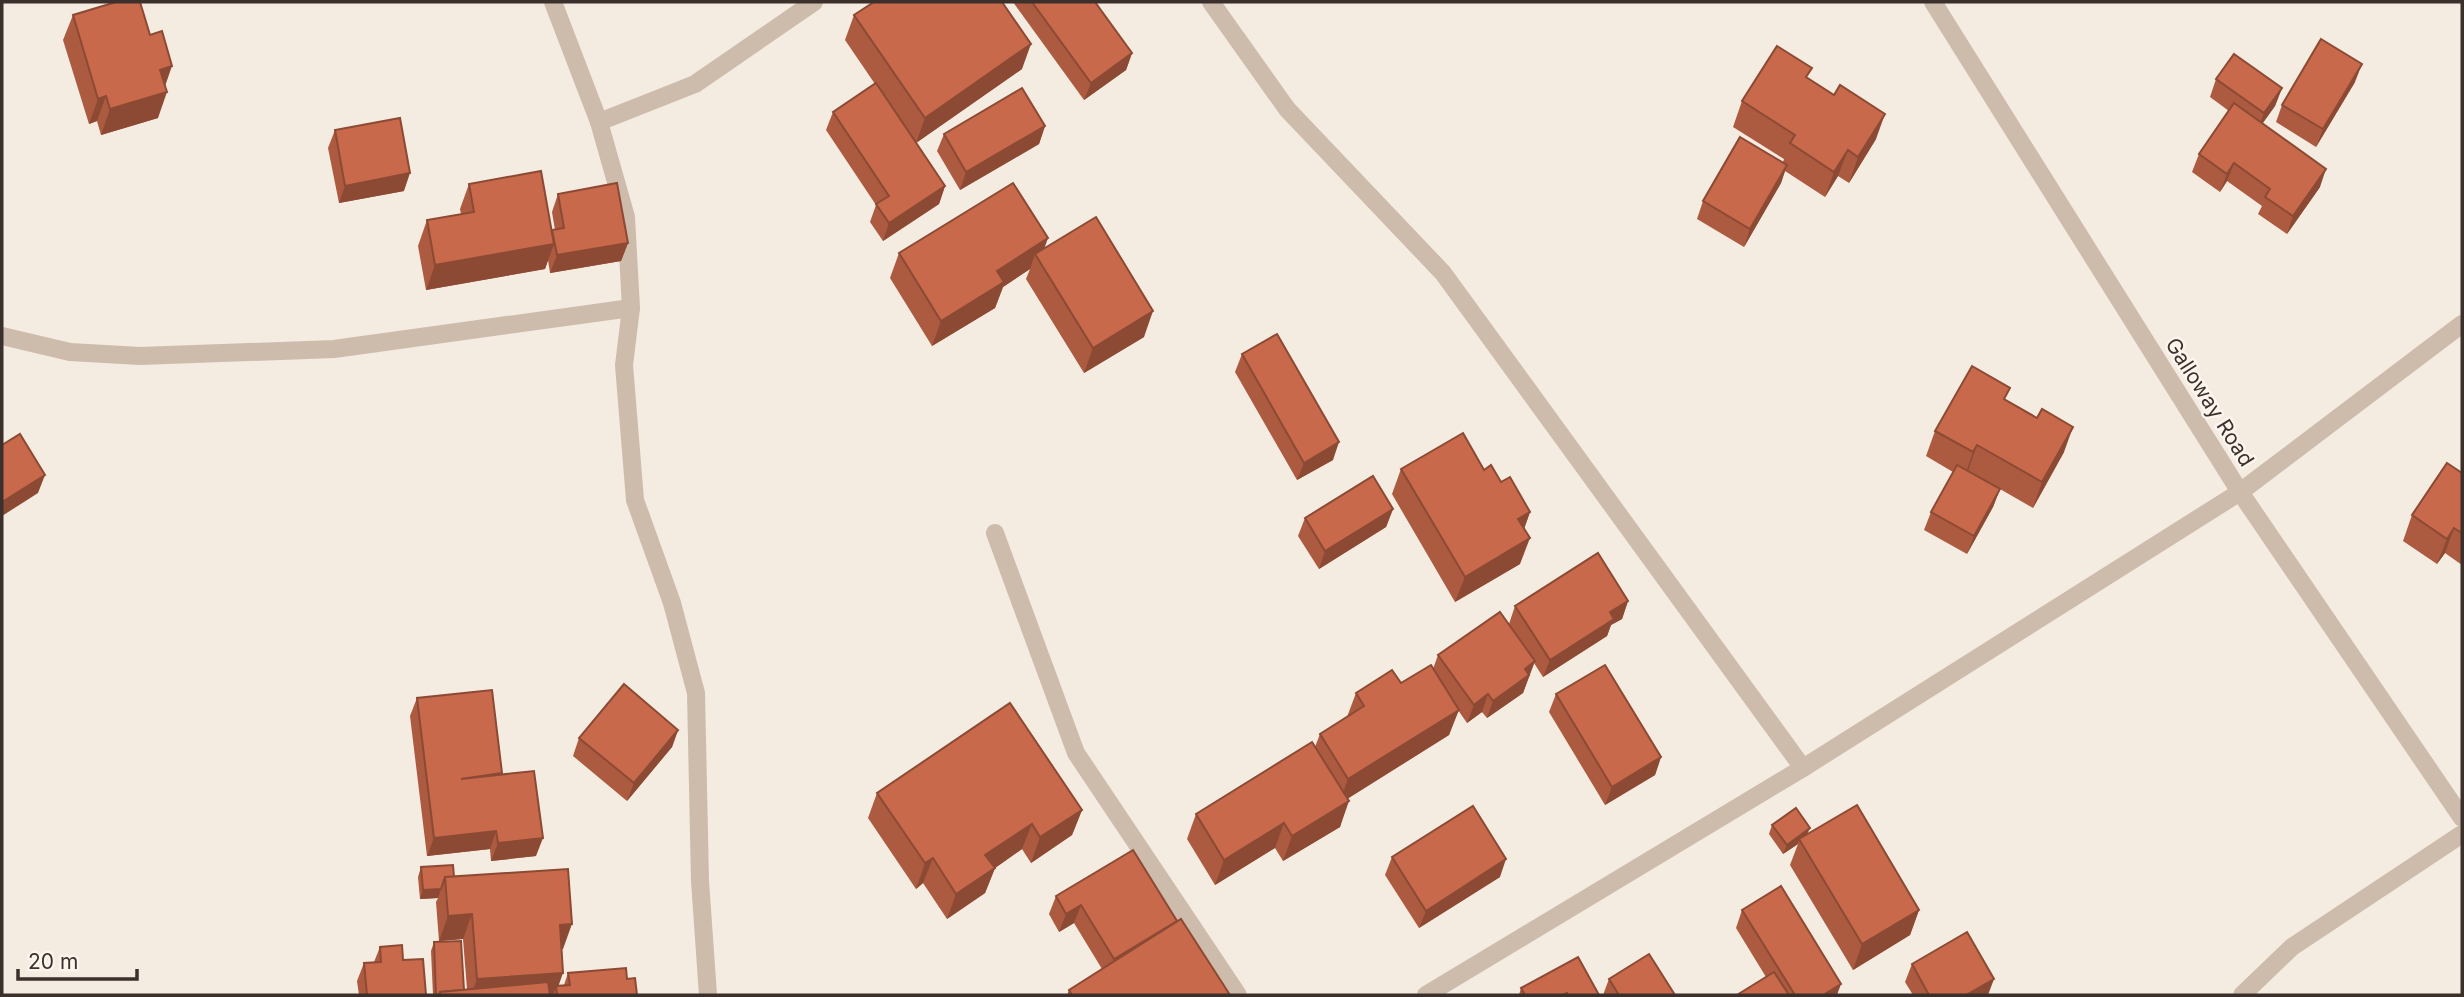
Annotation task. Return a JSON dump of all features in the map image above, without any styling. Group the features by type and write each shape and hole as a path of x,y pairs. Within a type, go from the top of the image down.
{"street":[{"path":"553,2 599,122 626,217 631,309 624,365 635,500 672,603 696,693 700,881 708,995"},
{"path":"599,122 695,85 814,2"},
{"path":"1211,2 1287,109 1443,273 1803,768"},
{"name":"Galloway Road","path":"1933,2 2240,492 2462,818"},
{"path":"2,336 71,352 139,356 334,349 631,309"},
{"path":"1426,995 1803,768 2240,492 2462,324"},
{"path":"995,533 1076,753 1238,995"},
{"path":"2242,995 2292,947 2462,834"}],"building":[{"path":"116,2 140,2 150,35 162,31 172,66 160,70 167,92 110,109 106,96 98,99 73,15"},
{"path":"874,2 1002,2 1031,44 925,118 854,15"},
{"path":"1032,2 1095,2 1132,53 1091,83"},
{"path":"2321,39 2362,64 2323,129 2282,105"},
{"path":"1777,46 1812,68 1806,77 1834,95 1840,85 1885,114 1858,157 1848,150 1834,172 1790,143 1795,135 1742,101"},
{"path":"2234,54 2282,88 2264,113 2216,79"},
{"path":"876,83 945,186 889,223 876,204 889,196 833,112"},
{"path":"1022,88 1045,126 966,172 944,134"},
{"path":"2234,103 2326,169 2293,216 2265,197 2270,189 2234,163 2227,174 2199,154"},
{"path":"400,118 410,173 345,186 335,130"},
{"path":"1740,137 1787,165 1750,229 1703,201"},
{"path":"541,171 554,244 435,265 427,220 474,212 469,184"},
{"path":"617,183 628,243 557,255 552,230 564,228 558,194"},
{"path":"1013,183 1048,238 997,271 1004,282 941,321 899,253"},
{"path":"1096,217 1153,311 1093,348 1035,254"},
{"path":"1277,334 1339,442 1304,463 1242,354"},
{"path":"1972,366 2010,388 2004,399 2037,418 2042,409 2073,427 2042,482 1977,445 1973,452 1935,431"},
{"path":"1463,433 1484,470 1491,465 1501,482 1510,477 1530,512 1518,519 1530,538 1465,577 1401,469"},
{"path":"20,434 45,475 2,502 2,445"},
{"path":"2447,463 2462,473 2462,533 2454,528 2447,539 2412,515"},
{"path":"1957,465 2000,489 1974,536 1931,512"},
{"path":"1373,476 1393,509 1325,551 1305,518"},
{"path":"1598,553 1628,601 1610,612 1614,619 1550,660 1515,606"},
{"path":"1500,612 1535,661 1525,669 1529,675 1493,701 1488,694 1474,705 1438,655"},
{"path":"1431,665 1459,710 1348,779 1320,734 1364,706 1356,693 1392,670 1401,683"},
{"path":"1605,665 1661,757 1612,787 1556,694"},
{"path":"624,684 678,730 634,783 579,738"},
{"path":"492,690 502,773 461,779 534,771 543,838 498,843 496,831 434,838 417,698"},
{"path":"1010,703 1082,810 1040,837 1032,824 985,855 995,868 956,894 933,858 925,863 877,793"},
{"path":"1312,742 1349,801 1292,836 1284,823 1224,860 1196,814"},
{"path":"1857,805 1919,910 1862,944 1799,839"},
{"path":"1473,806 1506,859 1426,911 1392,857"},
{"path":"1796,808 1810,828 1787,845 1772,825"},
{"path":"1133,850 1177,921 1114,959 1081,905 1066,914 1056,896"},
{"path":"453,865 454,877 445,877 441,889 423,890 421,867"},
{"path":"568,869 572,924 560,925 563,973 477,979 472,914 448,916 445,877"},
{"path":"1781,886 1841,984 1823,995 1795,995 1742,910"},
{"path":"1181,919 1230,995 1072,995 1069,990"},
{"path":"1967,932 1994,979 1966,995 1929,995 1912,964"},
{"path":"461,941 464,990 440,992 436,995 434,942"},
{"path":"402,945 403,960 423,959 426,995 367,995 364,963 381,962 380,947"},
{"path":"1649,954 1675,995 1619,995 1609,979"},
{"path":"1578,957 1599,995 1525,995 1521,988"},
{"path":"626,968 627,979 635,978 637,995 557,995 556,986 570,985 568,973"},
{"path":"1774,972 1789,995 1737,995"},
{"path":"548,982 550,995 440,995 440,992"}]}
